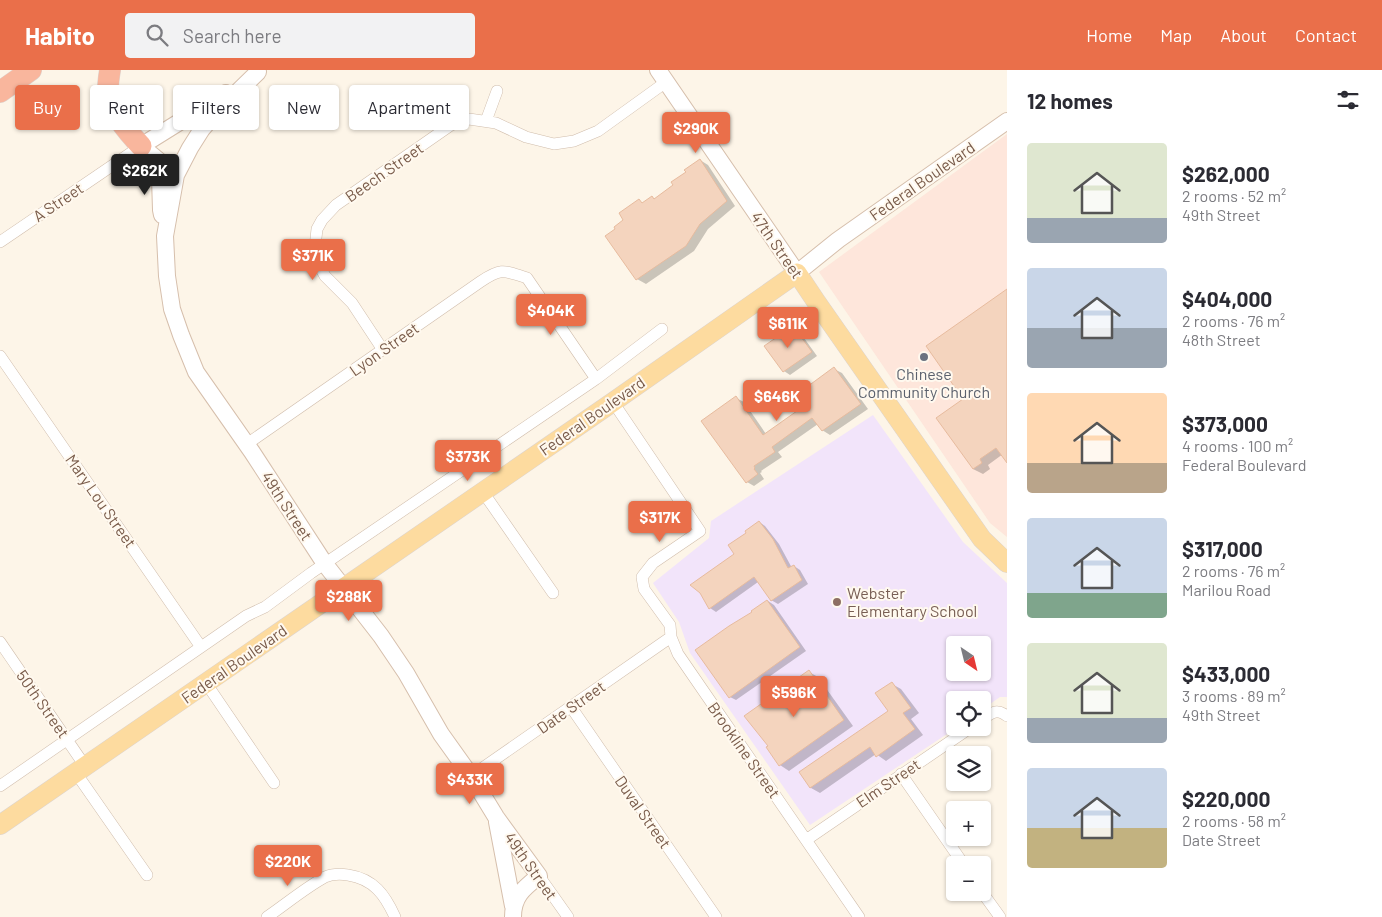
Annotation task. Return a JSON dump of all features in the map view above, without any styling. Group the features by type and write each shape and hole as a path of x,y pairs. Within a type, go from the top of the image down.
{"highway":[{"path":"0,92 31,70"},
{"path":"110,70 108,89 110,101 126,130 147,150"}],"main road":[{"name":"Federal Boulevard","path":"0,825 797,273"},
{"name":"47th Street","path":"797,273 982,539 1007,563"}],"street":[{"name":"A Street","path":"0,242 147,150 260,71"},
{"name":"49th Street","path":"260,71 202,129 176,175 165,236 166,276 172,309 181,335 196,372 247,444 325,564 381,636 406,673 441,734 471,776 496,816 568,917"},
{"name":"Beech Street","path":"383,350 352,303 326,276 314,256 317,229 322,220 336,206 451,125 470,119 486,121 496,123 526,137 554,144 574,141 598,131 662,76"},
{"name":"47th Street","path":"662,76 797,273"},
{"path":"486,121 497,91"},
{"name":"Federal Boulevard","path":"797,273 838,240 1007,121"},
{"path":"147,150 176,175"},
{"path":"147,150 160,178 160,210 166,226"},
{"name":"Lyon Street","path":"247,444 500,271 527,278 596,379"},
{"path":"0,786 246,616 265,607 596,379 662,329"},
{"name":"Mary Lou Street","path":"0,356 201,647"},
{"name":"Brookline Street","path":"612,402 700,531 653,563 642,577 644,589 670,625 671,637 678,654 859,917"},
{"path":"483,492 553,593"},
{"name":"Date Street","path":"471,776 671,637"},
{"name":"50th Street","path":"0,642 68,739 81,770 147,875"},
{"path":"206,683 274,783"},
{"name":"Duval Street","path":"571,706 716,917"},
{"path":"991,713 1004,714"},
{"name":"Elm Street","path":"806,840 958,736"},
{"path":"902,774 958,856"},
{"path":"496,816 513,911"},
{"path":"267,917 327,876 345,875 362,879 381,891 389,902 395,917"},
{"path":"513,911 518,896 539,876"},
{"path":"988,901 1000,917"}],"shaded area":[{"path":"1007,134 1007,537 990,523 819,272"},
{"name":"Webster Elementary School","path":"873,415 963,542 1007,583 1007,697 1000,697 991,703 991,691 946,691 946,735 810,825 690,653 679,622 653,583 709,538 711,521"}],"building":[{"path":"700,159 727,201 700,224 686,246 636,280 605,236 623,220 619,213 639,199 642,203 652,196 654,199 673,185 671,182 686,172 684,170"},
{"path":"1007,289 1007,463 996,448 980,459 982,463 973,469 936,418 963,399 926,346"},
{"path":"793,326 812,352 783,372 764,346"},
{"path":"834,367 861,404 822,431 812,418 772,447 775,452 754,466 758,474 746,483 701,421 736,396 763,435 804,406 796,395"},
{"path":"759,521 773,539 788,568 794,565 802,580 771,601 754,577 709,609 700,593 690,585 734,554 728,545 746,533 745,531"},
{"path":"767,600 800,647 729,698 695,650"},
{"path":"809,670 844,720 779,766 766,747 768,746 744,716"},
{"path":"892,682 911,708 903,713 915,729 876,757 870,747 810,788 799,772 888,711 875,693"}],"place":[{"name":"Chinese Community Church","path":"924,357"},
{"name":"Webster Elementary School","path":"837,602"}]}
